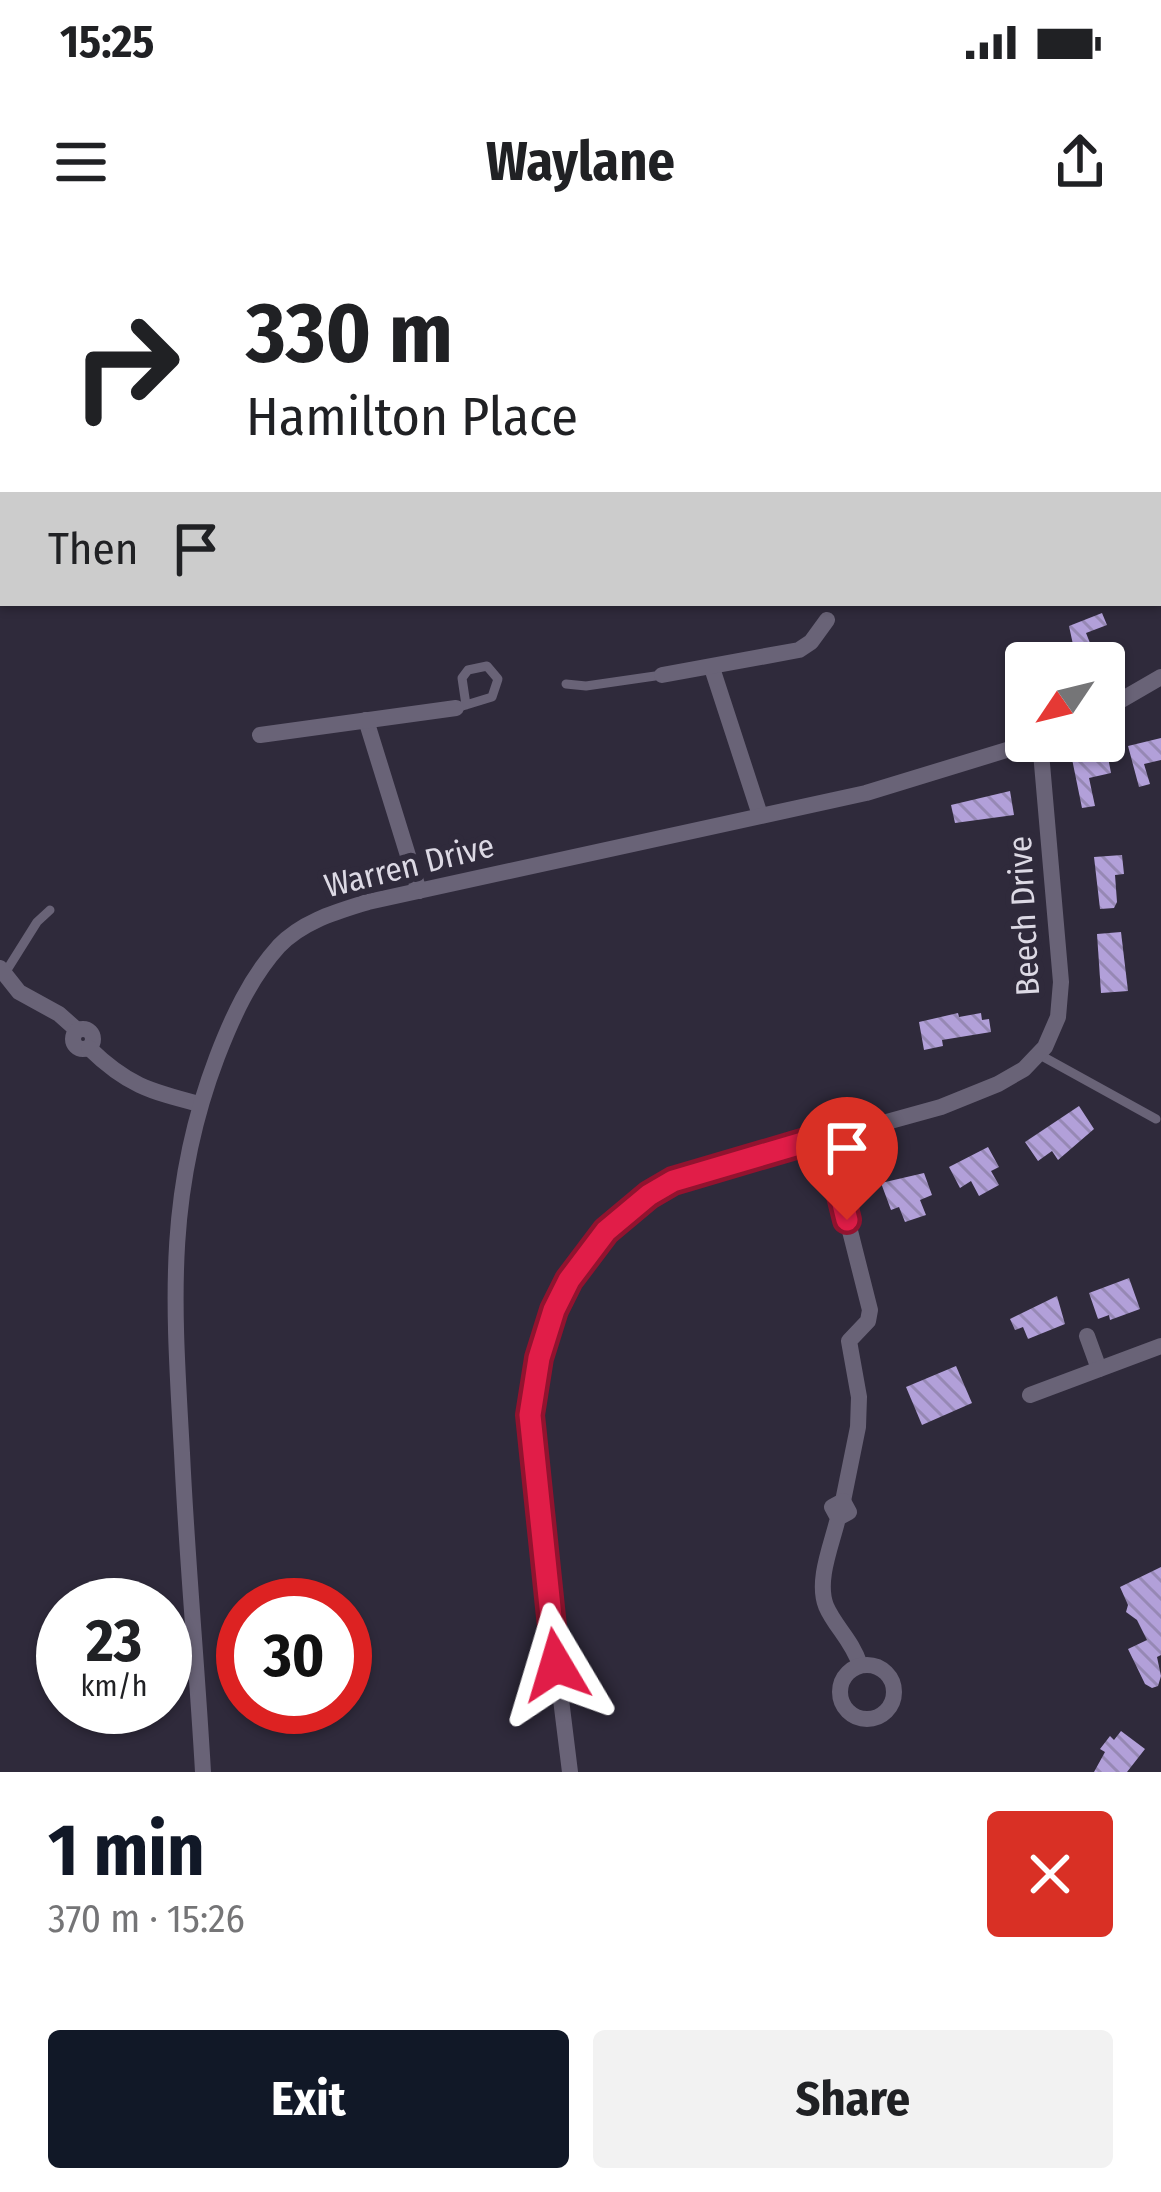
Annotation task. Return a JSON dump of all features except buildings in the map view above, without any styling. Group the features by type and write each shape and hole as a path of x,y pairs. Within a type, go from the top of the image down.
{"street":[{"path":"662,675 800,650 827,620"},
{"path":"712,668 760,815"},
{"path":"1125,698 1161,677"},
{"path":"260,735 461,707"},
{"path":"365,720 418,891"},
{"name":"Warren Drive","path":"203,1772 174,1301 182,1179 200,1104 230,1024 253,981 282,944 319,917 866,793 1005,751"},
{"name":"Beech Drive","path":"1039,1054 1058,1017 1061,982 1040,762"},
{"path":"3,970 19,992 77,1030 91,1033 89,1048 116,1075 141,1089 200,1104"},
{"path":"570,1772 530,1449 530,1415 539,1358 554,1310 587,1252 649,1195 673,1181 969,1099 1024,1069 1039,1054"},
{"path":"826,1136 870,1310 868,1321 849,1341 859,1412 822,1591 826,1608 853,1644 860,1665"},
{"path":"1087,1336 1099,1370"},
{"path":"1030,1395 1161,1346"}],"lane":[{"path":"487,666 498,679 497,688 491,697 461,707 462,678 468,670 487,666"},
{"path":"566,684 586,686 662,675"},
{"path":"3,970 50,910"},
{"path":"1039,1054 1156,1119"}],"route":[{"path":"556,1665 530,1415 539,1358 554,1310 587,1252 627,1212 673,1181 826,1136 847,1220"}]}
